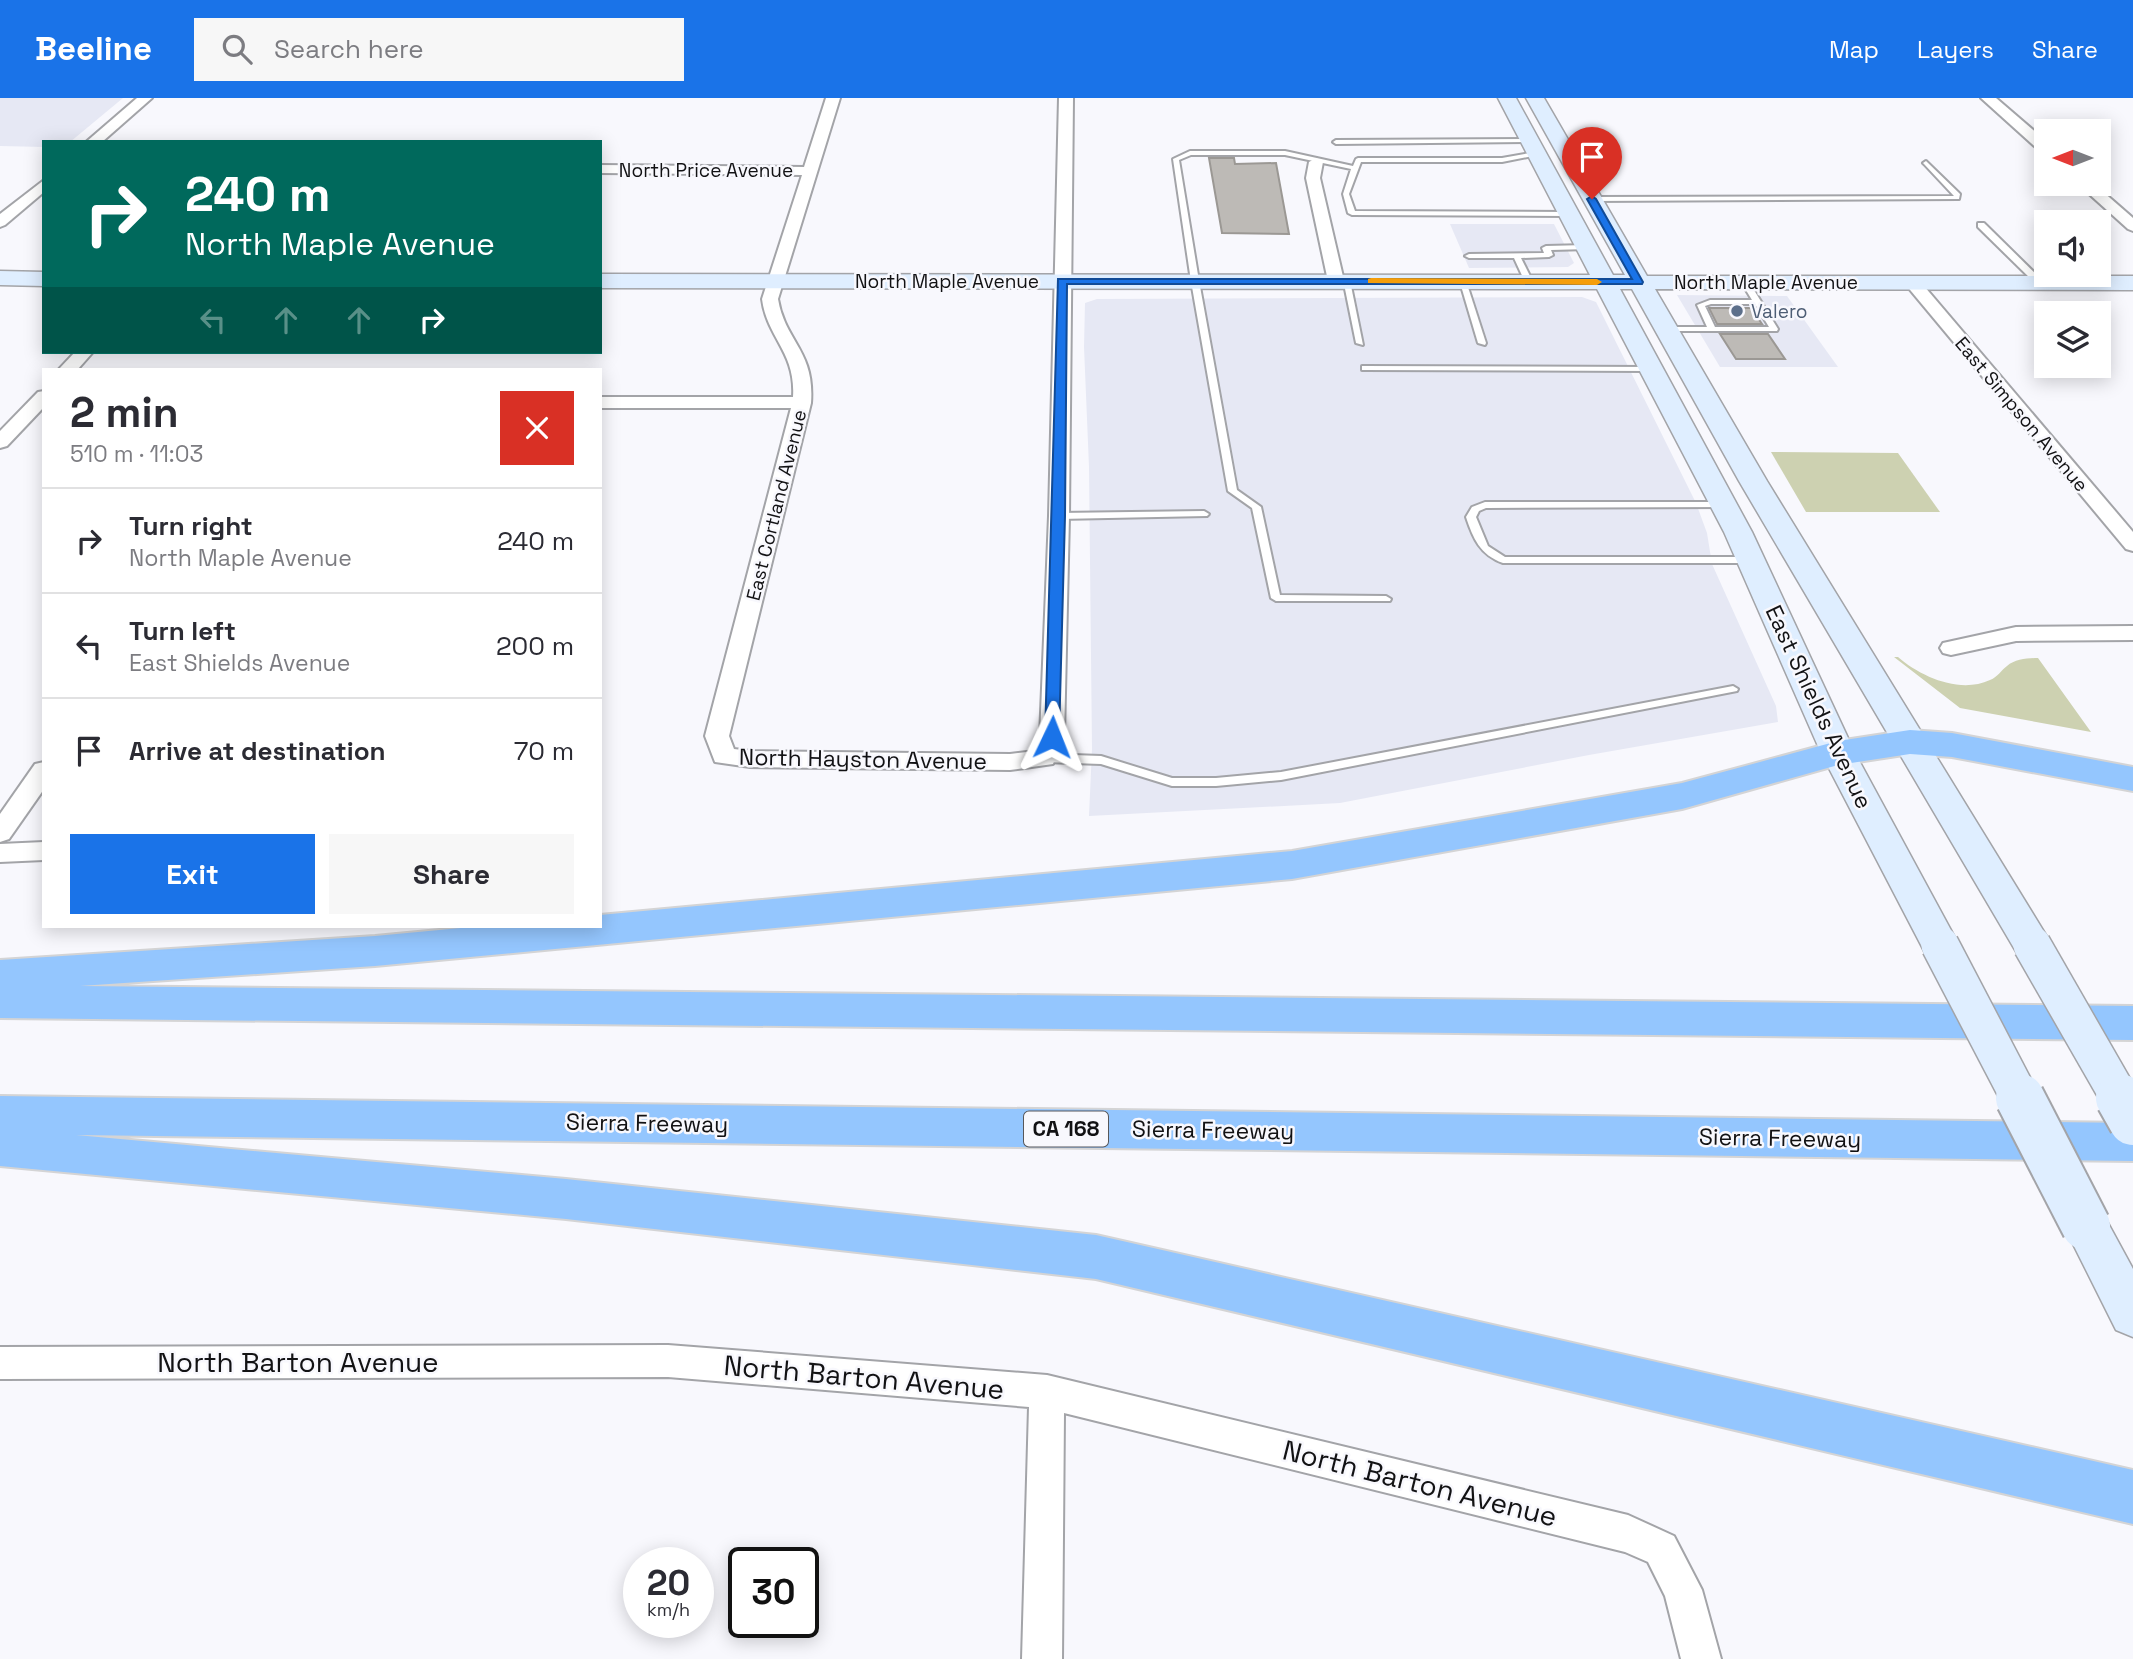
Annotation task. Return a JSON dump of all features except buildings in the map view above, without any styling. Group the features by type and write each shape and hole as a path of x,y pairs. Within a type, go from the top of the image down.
{"highway":[{"path":"0,976 375,951 1292,865 1682,796 1838,753 1910,742 1958,746 2133,779"},
{"path":"0,1002 2133,1023"},
{"name":"Sierra Freeway","path":"0,1115 2133,1142"},
{"path":"0,1147 566,1199 1096,1257 2133,1497"}],"main road":[{"name":"East Shields Avenue","path":"1507,98 1723,505 1751,560 1838,753 2133,1315"},
{"path":"1535,98 1665,329 2032,945 2133,1121"},
{"path":"0,278 42,279"},
{"name":"North Maple Avenue","path":"602,281 1638,282 1704,292 1745,282 2034,282"},
{"name":"North Maple Avenue","path":"2111,283 2133,283"}],"street":[{"path":"95,140 145,98"},
{"name":"East Cortland Avenue","path":"724,756 718,736 802,403 804,385 801,366 771,313 770,299 833,98"},
{"path":"1044,758 1052,737 1059,516 1066,98"},
{"path":"1988,98 2034,138"},
{"path":"1316,162 1312,178 1341,281"},
{"name":"North Price Avenue","path":"602,169 811,171"},
{"path":"0,222 42,186"},
{"path":"2099,196 2133,226"},
{"name":"East Simpson Avenue","path":"1912,282 2133,545"},
{"path":"69,368 82,354"},
{"path":"0,442 42,399"},
{"path":"602,402 802,403"},
{"path":"1951,648 2016,634 2133,633"},
{"name":"North Hayston Avenue","path":"724,756 750,759 996,762 1044,758"},
{"path":"0,833 42,773"},
{"path":"0,853 42,851"},
{"name":"North Barton Avenue","path":"0,1363 668,1361 1046,1392 1628,1534 1661,1549 1683,1590 1701,1659"},
{"path":"1042,1659 1046,1392"}],"lane":[{"path":"1336,142 1533,147"},
{"path":"1533,147 1503,160 1357,160 1346,194 1352,213 1568,215"},
{"path":"1354,168 1316,162 1285,153 1190,153 1176,159 1233,491 1256,507 1276,598 1386,599"},
{"path":"1592,199 1957,198 1958,195 1926,163"},
{"path":"1980,225 2034,277"},
{"path":"1469,256 1549,255 1546,248 1586,247"},
{"path":"1517,256 1529,282"},
{"path":"1341,281 1360,343"},
{"path":"1462,281 1482,343"},
{"path":"1665,329 1774,329 1745,282"},
{"path":"1712,329 1700,308 1704,292 1758,302"},
{"path":"1365,368 1651,369"},
{"path":"1723,505 1485,505 1475,509 1471,517 1481,546 1490,555 1503,560 1751,560"},
{"path":"1059,516 1204,514"},
{"path":"1044,758 1101,760 1172,782 1242,780 1281,776 1733,689"}],"shaded area":[{"path":"0,98 123,98 72,140 42,140 42,147 0,146"},
{"path":"1450,224 1554,224 1574,263 1568,267 1469,268"},
{"path":"1677,295 1787,296 1838,367 1720,367"},
{"path":"1582,297 1596,302 1696,503 1707,533 1712,564 1776,706 1778,722 1340,803 1089,816 1092,749 1085,303 1097,299"}],"green space":[{"path":"1771,452 1898,453 1940,512 1806,512"},
{"path":"1894,657 1929,677 1966,685 1993,679 2014,662 2038,658 2091,732 1960,708"}],"slow traffic":[{"path":"1371,281 1597,282"}],"place":[{"name":"Valero","path":"1737,311"}],"route":[{"path":"1052,737 1059,516 1062,281 1638,282 1592,199"}]}
